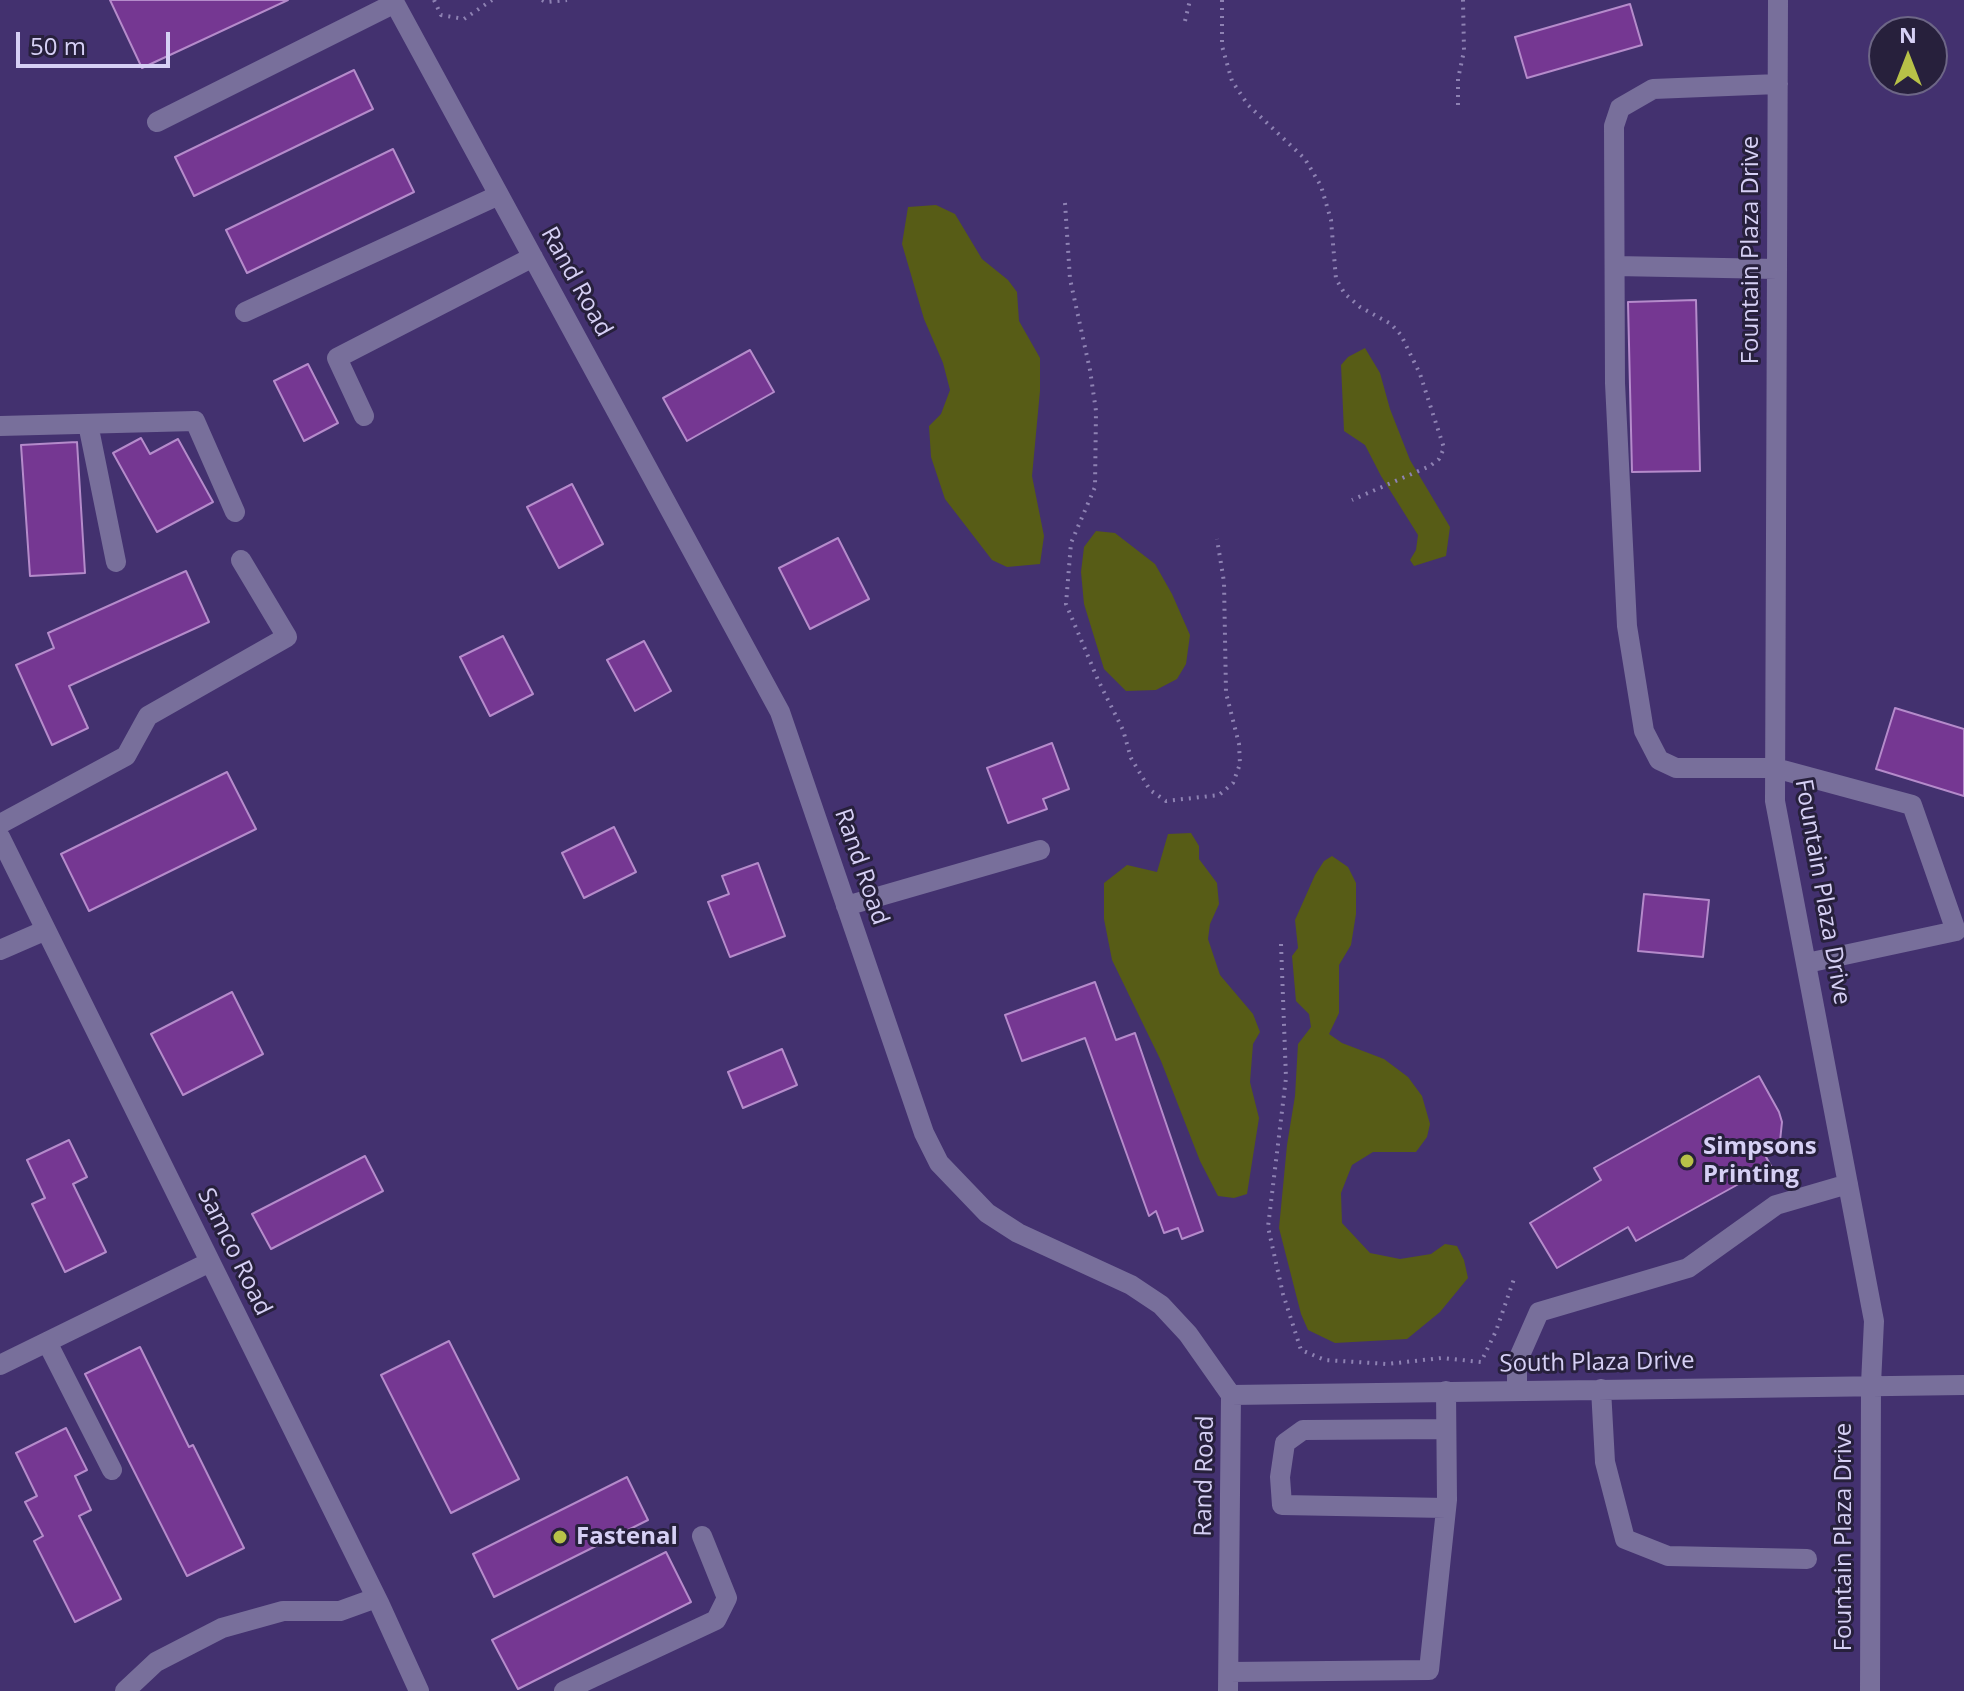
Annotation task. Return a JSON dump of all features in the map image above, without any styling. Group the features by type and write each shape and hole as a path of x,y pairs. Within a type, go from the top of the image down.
{"street":[{"name":"Fountain Plaza Drive","path":"1778,0 1775,801 1874,1321 1870,1691"},
{"path":"157,122 394,2"},
{"name":"Rand Road","path":"394,2 780,712 924,1133 939,1163 987,1213 1018,1233 1121,1280 1161,1305 1188,1334 1231,1395 1228,1682"},
{"path":"1778,84 1653,89 1620,108 1614,126 1615,383 1627,626 1644,731 1659,760 1676,768 1775,768 1912,805 1956,931 1807,963"},
{"path":"245,312 499,195"},
{"path":"364,416 337,358 533,257"},
{"path":"1615,266 1777,269"},
{"path":"0,426 195,421 235,512"},
{"path":"88,424 116,562"},
{"path":"0,824 126,756 148,716 287,637 241,560"},
{"name":"Samco Road","path":"0,837 419,1691"},
{"path":"846,906 1040,850"},
{"path":"0,950 46,930"},
{"path":"1517,1390 1517,1362 1539,1312 1688,1268 1776,1205 1848,1184"},
{"path":"0,1365 210,1262"},
{"path":"47,1342 112,1470"},
{"name":"South Plaza Drive","path":"1231,1395 1964,1385"},
{"path":"1601,1389 1605,1462 1625,1539 1668,1556 1807,1559"},
{"path":"1228,1682 1429,1670 1446,1508 1446,1391"},
{"path":"1446,1429 1303,1430 1285,1443 1280,1477 1282,1505 1446,1508"},
{"path":"564,1691 716,1620 727,1598 702,1536"},
{"path":"125,1691 156,1662 222,1628 283,1611 340,1611 376,1598"}],"path":[{"path":"434,0 441,15 464,19 492,0"},
{"path":"542,0 567,0"},
{"path":"1185,21 1190,0"},
{"path":"1222,0 1222,46 1232,81 1248,105 1305,159 1321,186 1331,220 1336,279 1345,294 1360,307 1391,324 1401,335 1420,374 1444,448 1439,459 1420,471 1352,500"},
{"path":"1458,105 1458,79 1464,51 1463,0"},
{"path":"1065,203 1070,279 1096,411 1095,487 1071,543 1066,604 1123,730 1131,758 1150,790 1166,801 1219,795 1233,783 1240,764 1239,744 1226,693 1225,598 1217,539"},
{"path":"1281,944 1286,1078 1268,1227 1291,1324 1301,1350 1325,1360 1387,1364 1442,1358 1481,1362 1496,1331 1515,1276"}],"shaded area":[{"path":"936,205 955,214 982,259 1008,280 1017,292 1019,321 1040,358 1032,476 1044,536 1040,564 1007,567 992,560 945,499 931,457 929,426 941,414 950,390 943,363 924,319 902,244 908,207"},
{"path":"1365,348 1380,373 1410,460 1450,527 1446,556 1414,566 1410,560 1416,550 1418,535 1365,445 1344,431 1341,365 1348,357"},
{"path":"1096,531 1115,533 1155,564 1190,635 1186,664 1177,679 1156,690 1126,691 1104,669 1084,604 1081,572 1084,547"},
{"path":"1191,833 1199,846 1199,859 1217,883 1219,904 1210,924 1208,939 1220,975 1253,1014 1260,1032 1253,1044 1250,1082 1259,1118 1247,1194 1234,1198 1218,1196 1200,1161 1161,1061 1112,960 1104,919 1104,883 1127,865 1157,872 1168,834"},
{"path":"1332,856 1348,867 1356,883 1356,914 1351,945 1339,965 1339,1013 1329,1034 1342,1043 1384,1059 1408,1077 1422,1096 1430,1124 1427,1137 1416,1152 1373,1152 1352,1165 1341,1193 1342,1223 1370,1253 1400,1259 1431,1254 1445,1244 1457,1246 1468,1278 1440,1312 1407,1339 1335,1343 1308,1330 1279,1228 1298,1044 1311,1027 1309,1014 1296,1001 1292,956 1298,948 1295,920 1315,875 1324,861"}],"building":[{"path":"110,0 288,0 142,68"},
{"path":"1630,4 1642,45 1527,78 1515,37"},
{"path":"354,70 373,109 194,196 175,157"},
{"path":"393,149 414,192 247,273 226,230"},
{"path":"1696,300 1700,471 1632,472 1628,302"},
{"path":"750,350 774,392 687,441 663,398"},
{"path":"308,364 338,423 304,441 274,381"},
{"path":"141,438 150,454 178,439 213,502 157,532 113,453"},
{"path":"77,442 85,573 30,576 21,445"},
{"path":"572,484 603,544 559,568 527,507"},
{"path":"838,538 869,599 810,629 779,568"},
{"path":"186,571 209,622 69,686 88,728 52,745 16,665 54,648 48,633"},
{"path":"503,636 533,694 490,716 460,657"},
{"path":"644,641 671,691 635,711 607,660"},
{"path":"1895,708 1964,729 1964,796 1876,769"},
{"path":"1052,743 1069,789 1043,799 1047,809 1008,823 987,768"},
{"path":"227,772 256,829 89,911 61,854"},
{"path":"614,827 636,872 584,898 562,853"},
{"path":"758,863 785,936 730,957 708,902 729,894 722,876"},
{"path":"1644,894 1709,900 1703,957 1638,951"},
{"path":"1095,982 1116,1040 1135,1033 1203,1231 1182,1239 1178,1228 1164,1233 1156,1211 1149,1216 1085,1038 1022,1061 1005,1015"},
{"path":"232,992 263,1054 183,1095 151,1034"},
{"path":"782,1049 797,1085 743,1108 728,1072"},
{"name":"Simpsons Printing","path":"1759,1076 1782,1122 1780,1141 1766,1157 1771,1166 1636,1241 1628,1227 1557,1268 1530,1223 1601,1180 1594,1168"},
{"path":"69,1140 87,1177 73,1184 106,1252 65,1272 32,1204 45,1198 27,1160"},
{"path":"365,1156 383,1191 271,1249 252,1214"},
{"path":"449,1341 519,1479 451,1513 381,1375"},
{"path":"140,1347 189,1447 193,1445 244,1548 187,1576 85,1374"},
{"path":"66,1428 87,1470 75,1476 91,1510 79,1516 121,1599 75,1622 34,1541 43,1536 25,1502 37,1496 16,1453"},
{"name":"Fastenal","path":"627,1477 648,1520 494,1597 473,1554"},
{"path":"666,1552 691,1602 518,1689 492,1640"}],"place":[{"name":"Simpsons Printing","path":"1687,1161"},
{"name":"Fastenal","path":"560,1537"}]}
